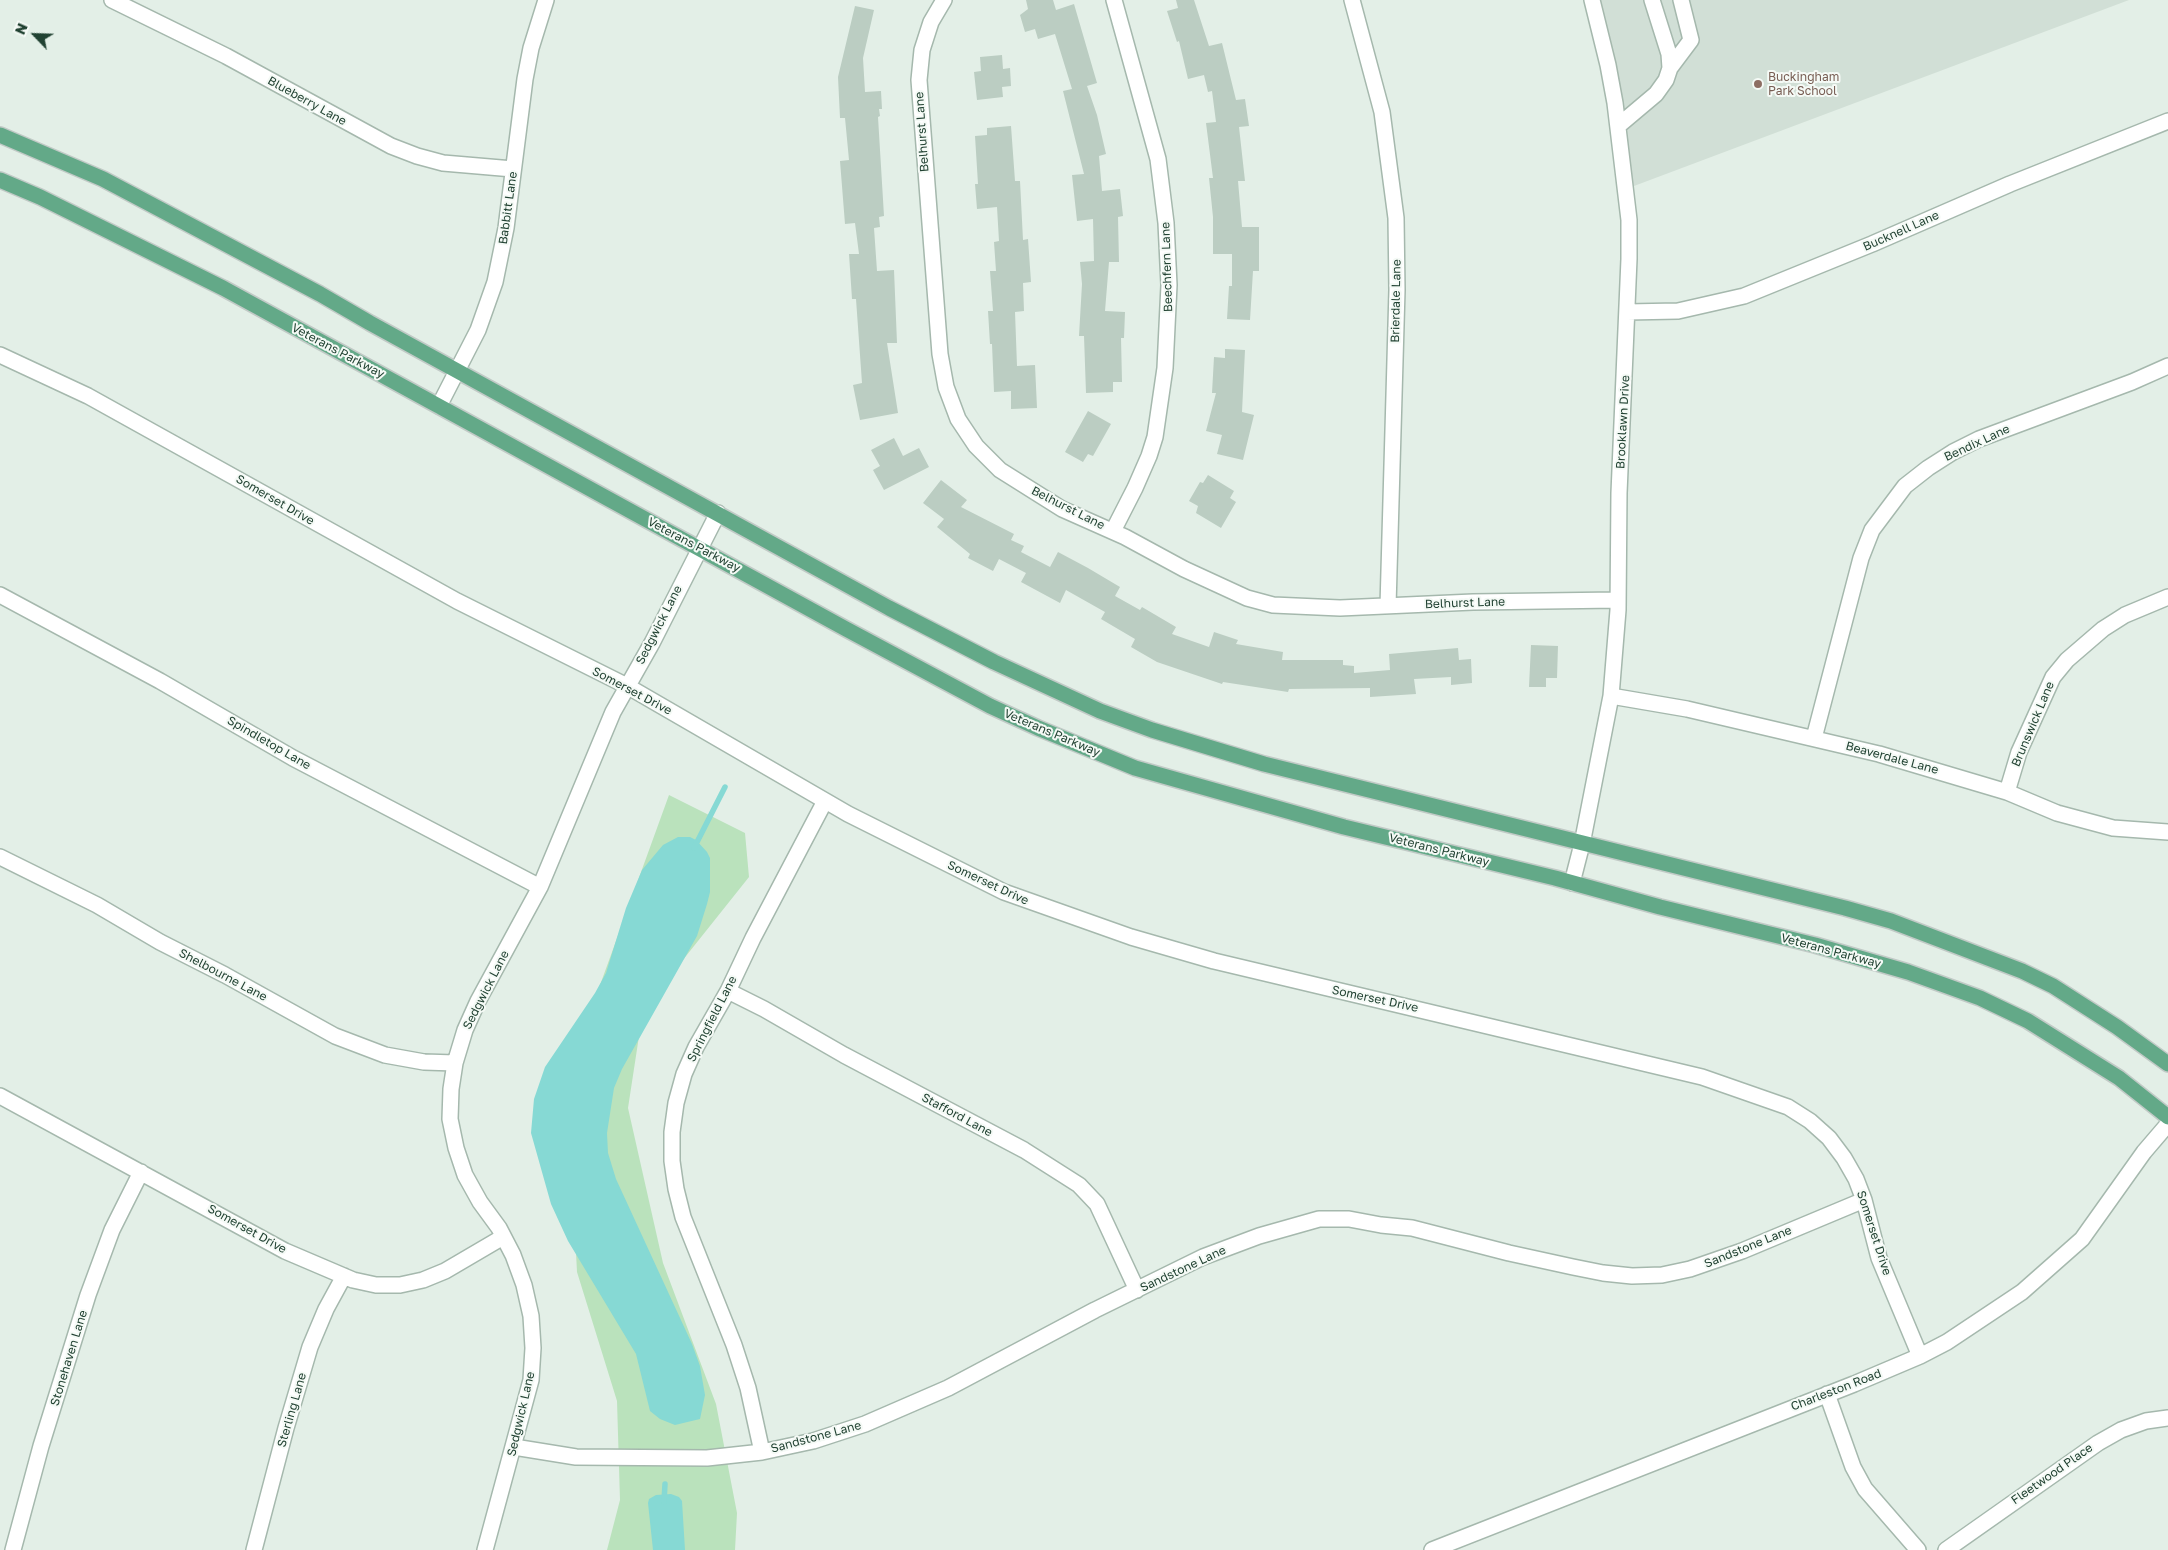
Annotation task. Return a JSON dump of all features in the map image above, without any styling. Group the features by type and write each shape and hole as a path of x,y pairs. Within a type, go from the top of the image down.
{"main road":[{"path":"0,136 103,179 320,294 941,635 1100,711 1152,730 1264,764 1891,921 1940,938 2053,986 2116,1026 2168,1064"},
{"name":"Veterans Parkway","path":"0,180 40,197 223,288 990,706 1134,768 1344,827 1815,945 1908,972 1980,998 2028,1021 2102,1067 2137,1091 2168,1117"}],"street":[{"name":"Blueberry Lane","path":"112,0 226,56 391,146 443,163 514,168"},
{"name":"Babbitt Lane","path":"439,406 478,330 495,282 506,228 528,64 546,0"},
{"name":"Belhurst Lane","path":"944,0 931,22 922,50 919,80 939,338 946,387 958,419 971,439 1000,470 1062,509 1113,531 1207,581 1247,598 1273,605 1340,608 1473,602 1618,600"},
{"name":"Beechfern Lane","path":"1113,531 1136,488 1150,456 1155,437 1165,368 1169,295 1166,223 1158,159 1114,0"},
{"name":"Brierdale Lane","path":"1352,0 1382,112 1396,218 1397,290 1388,606"},
{"name":"Brooklawn Drive","path":"1572,883 1582,844 1611,696 1618,600 1619,493 1626,374 1630,220 1608,65 1592,0"},
{"path":"1652,0 1669,54 1670,68"},
{"path":"1618,126 1656,94 1666,80 1670,68 1691,40 1681,0"},
{"name":"Bucknell Lane","path":"1627,312 1678,311 1744,296 1854,252 2010,184 2168,121"},
{"name":"Somerset Drive","path":"0,354 88,396 457,601 626,686 825,801 971,877 1004,892 1131,937 1240,968 1694,1075 1788,1107 1810,1121 1829,1138 1844,1158 1864,1200 1880,1258 1920,1356"},
{"name":"Bendix Lane","path":"1814,738 1861,558 1872,530 1905,486 1936,462 1979,439 2132,382 2168,366"},
{"name":"Sedgwick Lane","path":"485,1550 531,1380 533,1348 531,1316 524,1285 503,1237 465,1175 456,1148 450,1119 451,1090 455,1062 465,1030 478,1001 540,887 590,763 626,686 652,643 718,513"},
{"name":"Spindletop Lane","path":"0,595 160,681 293,758 540,887"},
{"name":"Brunswick Lane","path":"2007,792 2019,752 2053,677 2067,660 2110,624 2168,598"},
{"name":"Beaverdale Lane","path":"1611,696 1686,709 1904,761 2007,792 2057,813 2113,828 2168,832"},
{"name":"Springfield Lane","path":"762,1452 748,1388 734,1345 683,1216 676,1189 672,1161 672,1132 676,1103 684,1074 710,1020 728,990 749,945 825,801"},
{"name":"Shelbourne Lane","path":"0,857 97,905 160,942 335,1036 385,1055 424,1062 455,1062"},
{"name":"Stafford Lane","path":"728,990 844,1055 1024,1150 1079,1184 1097,1204 1137,1290"},
{"name":"Somerset Drive","path":"0,1096 285,1251 344,1276 376,1286 400,1285 423,1280 445,1271 503,1237"},
{"name":"Charleston Road","path":"1432,1550 1920,1356 1987,1317 2054,1266 2082,1239 2144,1152 2168,1124"},
{"name":"Stonehaven Lane","path":"13,1550 41,1446 88,1295 112,1230 142,1172"},
{"name":"Sandstone Lane","path":"514,1447 576,1458 707,1458 762,1452 839,1433 893,1413 948,1388 1095,1310 1219,1251 1259,1236 1318,1219 1349,1219 1412,1228 1509,1253 1603,1273 1632,1276 1662,1275 1690,1269 1742,1252 1864,1200"},
{"name":"Sterling Lane","path":"254,1550 286,1428 310,1347 326,1309 344,1276"},
{"path":"1827,1394 1853,1467 1865,1489 1918,1550"},
{"name":"Fleetwood Place","path":"1946,1550 2098,1443 2121,1430 2146,1421 2168,1418"}],"shaded area":[{"name":"Buckingham Park School","path":"1592,0 2129,0 1626,189"}],"green space":[{"path":"669,795 745,833 749,877 643,1010 628,1108 663,1263 716,1404 737,1513 735,1550 607,1550 620,1500 617,1401 577,1272 567,1076"}],"water":[{"path":"678,837 690,837 696,840 707,852 710,858 710,892 697,936 622,1069 614,1088 607,1133 608,1153 616,1179 692,1344 700,1366 705,1395 700,1419 675,1425 660,1419 650,1411 636,1354 568,1241 551,1204 531,1133 534,1099 545,1067 595,993 606,973 626,908 642,870 663,845"},
{"path":"671,1494 679,1497 682,1501 685,1550 653,1550 649,1499 656,1495"}],"building":[{"path":"1026,0 1053,0 1056,10 1074,4 1097,83 1087,86 1097,115 1106,154 1099,156 1102,191 1120,189 1123,216 1118,217 1119,262 1109,262 1105,311 1125,312 1124,338 1121,338 1122,382 1113,382 1113,392 1086,393 1084,336 1079,336 1082,284 1080,262 1094,261 1093,219 1077,221 1072,175 1084,174 1063,91 1072,89 1055,34 1038,39 1035,29 1025,32 1020,15 1028,9"},
{"path":"1176,0 1194,0 1209,46 1222,43 1236,100 1245,99 1249,126 1239,127 1245,181 1238,181 1242,227 1259,227 1259,271 1253,271 1250,320 1227,319 1229,286 1232,286 1232,254 1213,254 1213,217 1209,178 1213,178 1206,123 1216,122 1212,91 1208,92 1204,75 1188,79 1179,41 1177,42 1167,11 1178,8"},
{"path":"855,6 874,10 863,58 865,92 881,91 882,109 879,109 880,116 878,117 884,216 879,217 880,227 874,228 877,271 894,270 897,343 887,343 898,413 860,420 853,385 862,383 856,299 852,299 849,254 859,254 855,223 845,224 840,161 849,160 845,118 840,118 838,77"},
{"path":"1002,55 1003,69 1010,68 1011,86 1002,87 1003,97 977,100 974,72 981,71 980,57"},
{"path":"1011,126 1015,181 1020,181 1023,240 1028,239 1031,282 1023,283 1024,311 1015,312 1017,366 1035,365 1037,408 1011,409 1011,391 994,392 992,344 990,344 988,311 993,311 990,271 996,271 994,242 999,241 997,207 977,209 975,184 978,184 975,136 987,135 987,128"},
{"path":"1225,349 1245,350 1242,412 1254,415 1243,460 1217,454 1222,435 1206,431 1216,393 1212,393 1214,357 1225,358"},
{"path":"1088,411 1111,424 1093,456 1088,454 1083,462 1065,452"},
{"path":"894,438 903,456 919,448 929,467 884,490 873,470 880,466 871,450"},
{"path":"1208,475 1234,491 1230,498 1236,502 1221,528 1196,513 1198,506 1189,501 1200,482 1203,483"},
{"path":"941,480 967,500 961,507 1014,534 1011,540 1024,546 1021,552 1050,567 1058,552 1088,568 1120,587 1115,596 1140,610 1142,607 1176,627 1172,634 1209,647 1214,632 1238,640 1236,644 1283,652 1282,660 1343,660 1343,665 1354,666 1354,673 1390,670 1389,654 1458,648 1459,660 1471,659 1472,683 1451,685 1451,677 1414,679 1416,694 1370,697 1370,688 1289,689 1288,692 1223,682 1222,684 1157,662 1131,647 1135,639 1101,619 1105,612 1066,590 1060,603 1021,582 1026,573 999,559 993,571 968,558 970,554 937,527 944,519 923,503"},
{"path":"1531,645 1558,646 1557,678 1546,678 1546,687 1529,687"}],"waterway":[{"path":"694,848 725,787"},
{"path":"664,1502 665,1484"}],"place":[{"name":"Buckingham Park School","path":"1758,84"}]}
